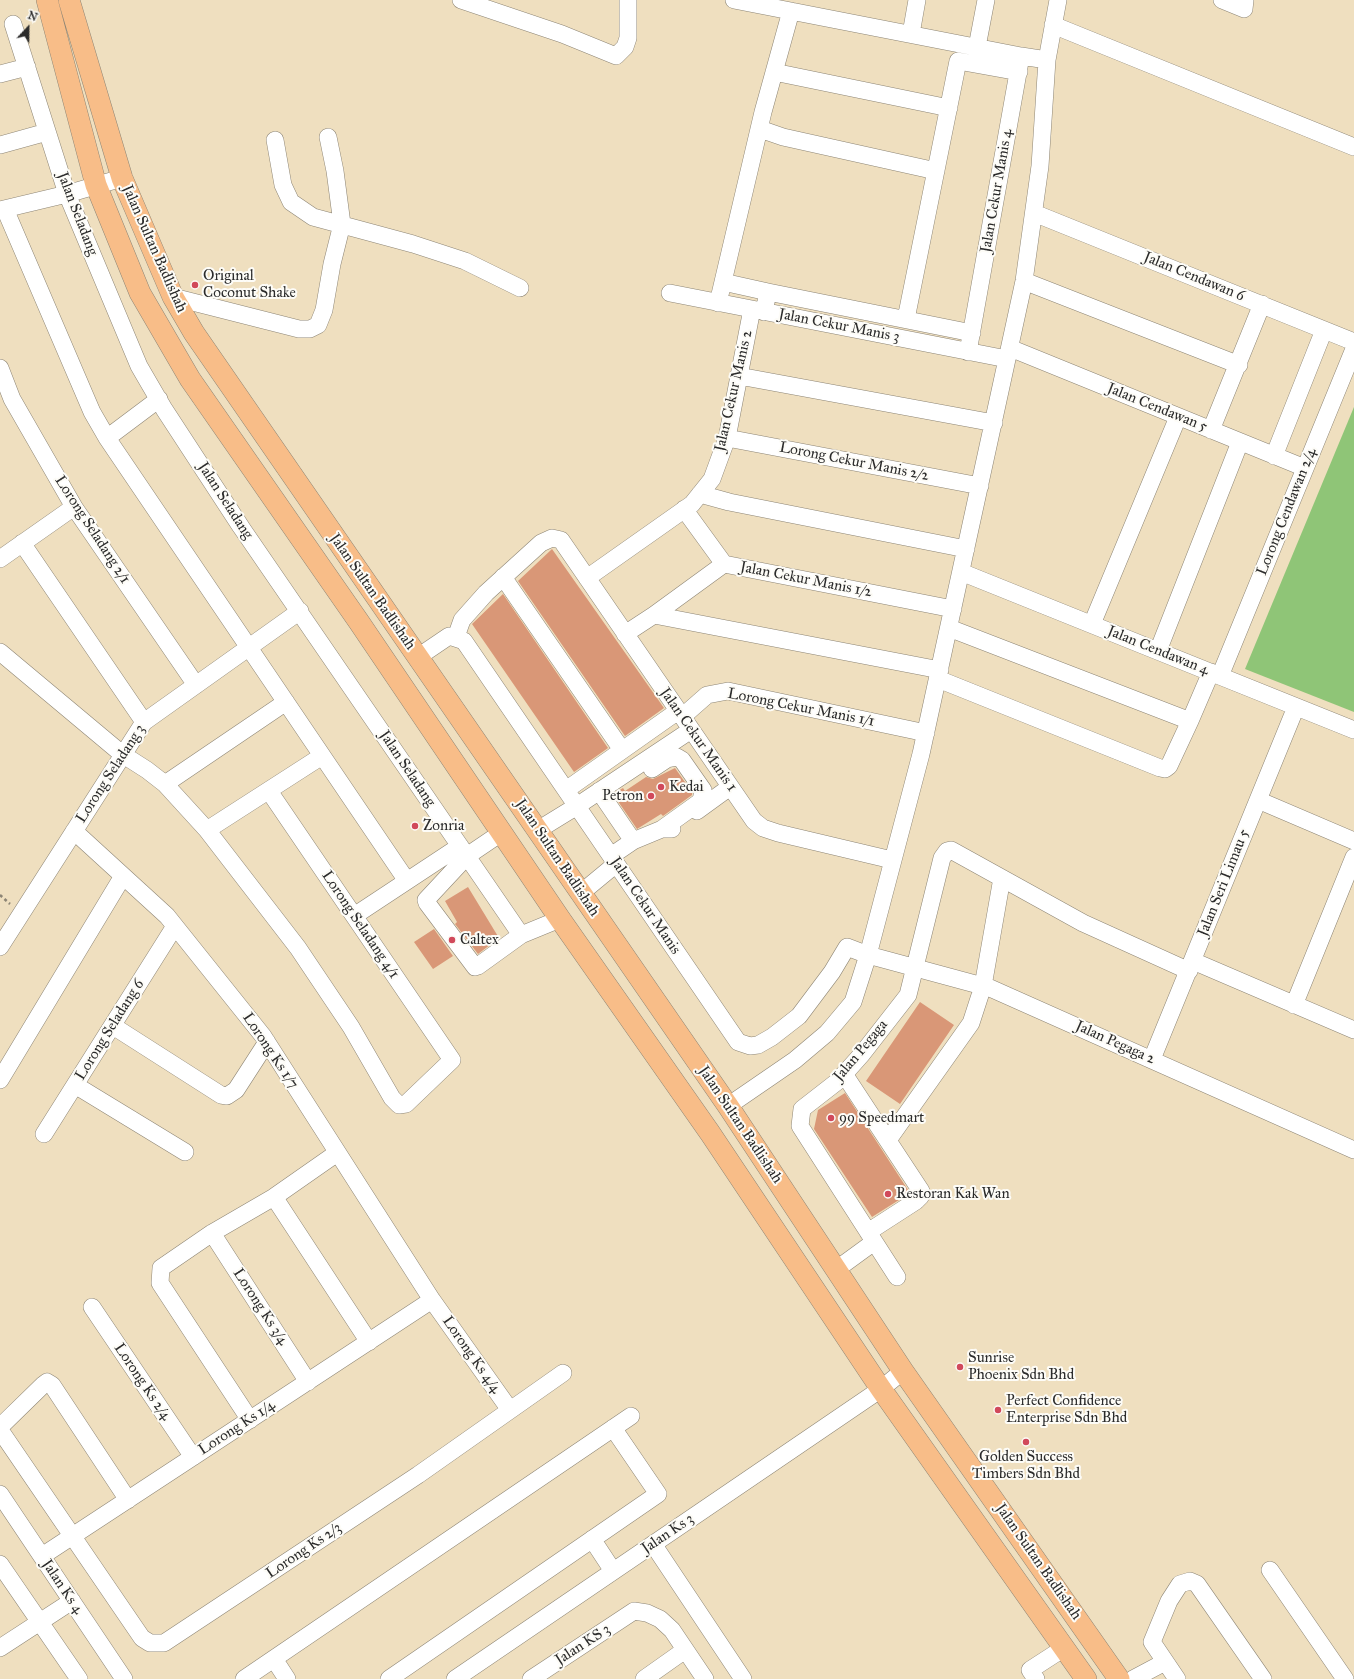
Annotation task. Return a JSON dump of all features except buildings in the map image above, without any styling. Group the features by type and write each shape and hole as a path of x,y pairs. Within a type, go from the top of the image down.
{"main road":[{"name":"Jalan Sultan Badlishah","path":"47,0 96,185 140,293 190,380 359,622 560,919 710,1133 881,1389 1086,1679"},
{"name":"Jalan Sultan Badlishah","path":"69,0 122,178 173,297 214,364 728,1106 903,1371 1120,1679"}],"street":[{"path":"461,0 562,34 616,56 625,47 628,38 628,0"},
{"path":"734,0 770,3 791,11 977,47 1020,64"},
{"path":"911,34 917,0"},
{"path":"977,47 986,0"},
{"path":"728,1106 795,1060 827,1034 853,1002 868,955 926,733 1024,281 1040,166 1047,60 1058,0"},
{"path":"1222,0 1244,4"},
{"path":"718,303 774,72 791,11"},
{"name":"Jalan Seladang","path":"13,24 46,132 67,194 139,366 241,527 300,611 520,935"},
{"path":"1053,25 1354,147"},
{"path":"906,319 958,60 1020,64 1047,60"},
{"name":"Jalan Cekur Manis 4","path":"968,352 1020,64"},
{"path":"0,74 27,66"},
{"path":"774,72 949,108"},
{"path":"760,129 783,137 936,171"},
{"path":"0,145 46,132"},
{"path":"173,297 299,329 310,329 318,325 324,310 332,264 342,224 335,171 328,137"},
{"path":"275,140 283,185 291,202 313,217 342,224 465,261 520,288"},
{"path":"122,178 3,210 92,412 107,438 407,881"},
{"name":"Jalan Cendawan 6","path":"1034,213 1354,342"},
{"path":"1024,281 1239,365"},
{"path":"723,282 972,333"},
{"name":"Jalan Cekur Manis 2","path":"587,578 692,504 712,479 727,438 739,376 758,310 768,292"},
{"name":"Jalan Cekur Manis 3","path":"670,293 968,352 1009,354"},
{"path":"1211,430 1239,365 1262,304"},
{"path":"1274,456 1324,330"},
{"name":"Lorong Cendawan 2/4","path":"939,675 1160,768 1165,769 1169,766 1190,721 1215,674 1305,468 1354,349"},
{"name":"Jalan Cendawan 5","path":"1009,354 1178,417 1305,468"},
{"name":"Lorong Seladang 2/1","path":"0,368 12,399 74,507 196,685"},
{"path":"739,376 994,423"},
{"path":"107,438 159,399"},
{"path":"1092,624 1178,417"},
{"name":"Lorong Cekur Manis 2/2","path":"727,438 980,486"},
{"path":"1158,651 1240,442"},
{"path":"700,494 729,502 966,549"},
{"path":"0,559 74,507"},
{"name":"Jalan Cekur Manis 1/2","path":"684,509 724,564 953,609"},
{"name":"Jalan Cekur Manis 1","path":"503,577 541,543 552,538 561,540 754,821 763,828 778,833 892,860"},
{"path":"22,543 144,722"},
{"path":"625,634 654,615 724,564"},
{"name":"Jalan Cendawan 4","path":"961,572 1354,730"},
{"path":"418,657 449,636 460,639 462,620 486,593 503,577 622,750"},
{"name":"Lorong Seladang 3","path":"0,946 122,754 144,722 300,611"},
{"path":"654,615 939,675"},
{"path":"949,628 1190,721"},
{"name":"Jalan Cekur Manis","path":"460,639 566,790 738,1042 750,1046 758,1044 772,1037 799,1016 832,972 847,947"},
{"path":"0,652 122,754 165,784 207,830 322,756"},
{"name":"Lorong Cekur Manis 1/1","path":"684,719 708,695 728,691 926,733"},
{"path":"165,784 286,702"},
{"name":"Jalan Seri Limau 5","path":"1152,1059 1296,706"},
{"path":"566,790 622,750 684,719"},
{"path":"538,830 621,777 684,719"},
{"path":"581,893 633,842 662,829 701,801 703,796 703,790 682,760 672,756 636,780 629,781 621,777"},
{"path":"662,829 674,829 730,787"},
{"name":"Lorong Seladang 4/1","path":"207,830 298,948 351,1027 392,1098 399,1105 406,1104 452,1060 269,790"},
{"path":"599,791 633,842"},
{"path":"1258,800 1354,841"},
{"name":"Lorong Ks 1/7","path":"74,831 167,916 267,1042 432,1300"},
{"path":"354,916 407,881 463,851 501,833"},
{"name":"Jalan Pegaga","path":"898,1277 800,1126 802,1109 838,1081 862,1054 908,995 942,858 947,851 951,850 1002,878"},
{"path":"463,851 426,900 427,904 475,966 478,966 520,935 560,919"},
{"path":"1294,1004 1354,857"},
{"path":"0,1080 123,876"},
{"path":"888,1140 971,1023 983,986 1002,878 1083,923 1191,966 1294,1004 1354,1030"},
{"name":"Lorong Seladang 6","path":"44,1134 175,926"},
{"name":"Jalan Pegaga 2","path":"847,947 868,955 983,986 1152,1059 1354,1150"},
{"path":"113,1026 221,1095 227,1096 236,1090 267,1042"},
{"path":"837,1269 871,1237 921,1196 921,1190 844,1074"},
{"path":"75,1085 185,1152"},
{"path":"250,1420 160,1283 161,1268 212,1233 274,1197 338,1153"},
{"path":"274,1197 369,1342"},
{"name":"Lorong Ks 3/4","path":"212,1233 308,1382"},
{"name":"Lorong Ks 1/4","path":"42,1556 432,1300"},
{"name":"Lorong Ks 4/4","path":"432,1300 510,1410"},
{"name":"Lorong Ks 2/4","path":"92,1307 193,1457"},
{"name":"Jalan Ks 3","path":"455,1679 881,1389 903,1371"},
{"name":"Lorong Ks 2/3","path":"73,1536 142,1638 150,1643 164,1643 418,1475 563,1373"},
{"path":"73,1536 0,1429 47,1382 52,1385 128,1500"},
{"path":"244,1679 631,1416"},
{"path":"388,1679 658,1494 613,1428"},
{"name":"Jalan Ks 4","path":"0,1494 124,1679"},
{"path":"592,1539 613,1571"},
{"path":"653,1544 743,1679"},
{"path":"1,1567 79,1679"},
{"path":"1270,1570 1344,1679"},
{"path":"1177,1679 1152,1642 1169,1601 1180,1584 1190,1581 1197,1584 1263,1679"},
{"path":"0,1648 39,1621 72,1601"},
{"name":"Jalan KS 3","path":"531,1679 634,1611 646,1613 660,1619 672,1630 685,1650"},
{"path":"1036,1679 1030,1670 1064,1648"},
{"path":"644,1679 685,1650 704,1679"},
{"path":"274,1659 287,1679"},
{"path":"1133,1679 1165,1662"}],"green space":[{"path":"1354,407 1354,712 1245,669"}],"place":[{"name":"Original Coconut Shake","path":"195,285"},
{"name":"Kedai","path":"661,787"},
{"name":"Petron","path":"651,796"},
{"name":"Zonria","path":"415,826"},
{"name":"Caltex","path":"452,940"},
{"name":"99 Speedmart","path":"831,1118"},
{"name":"Restoran Kak Wan","path":"888,1194"},
{"name":"Sunrise Phoenix Sdn Bhd","path":"960,1367"},
{"name":"Perfect Confidence Enterprise Sdn Bhd","path":"998,1410"},
{"name":"Golden Success Timbers Sdn Bhd","path":"1026,1442"}]}
